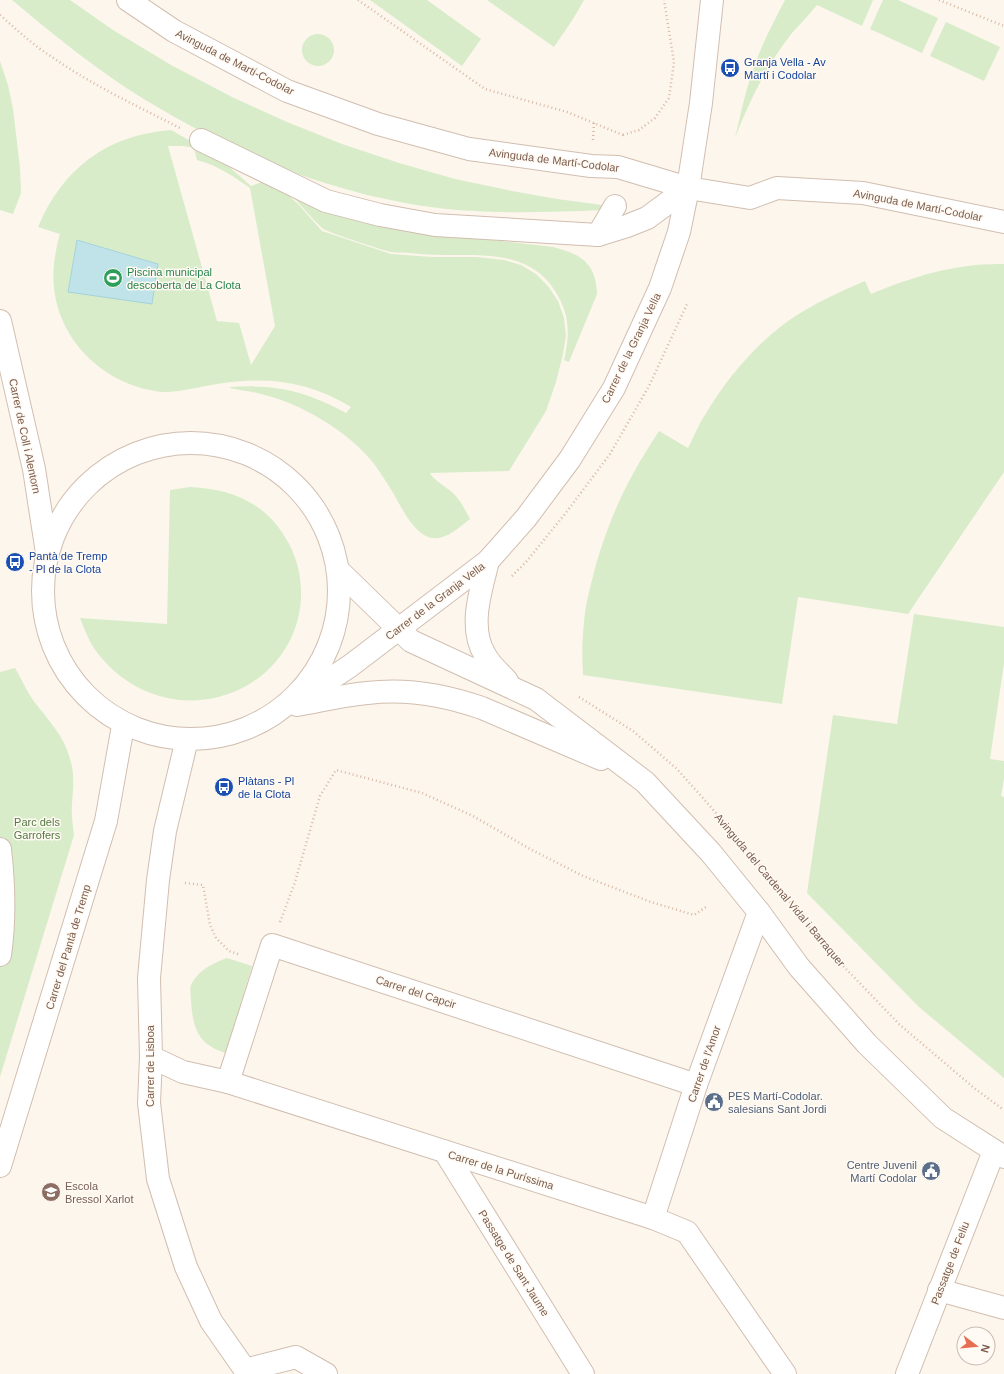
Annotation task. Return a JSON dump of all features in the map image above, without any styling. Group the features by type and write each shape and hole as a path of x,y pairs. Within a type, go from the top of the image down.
{"street":[{"name":"Avinguda de Martí-Codolar","path":"128,0 174,31 287,91 378,124 469,149 591,166 618,167 688,188 750,198 777,188 863,193 1004,222"},
{"name":"Carrer de la Granja Vella","path":"288,707 350,666 488,561 526,518 570,459 614,388 646,320 664,277 679,232 688,188 701,103 712,0"},
{"path":"201,140 326,201 380,215 435,225 598,235 647,218 688,188"},
{"path":"598,235 615,206"},
{"name":"Carrer de Coll i Alentorn","path":"0,321 34,469 47,553"},
{"path":"186,442 209,443 233,448 254,456 274,467 291,480 306,496 328,533 338,570 339,595 336,620 330,644 319,668 305,688 288,707 265,721 244,730 206,738 187,739 155,735 123,726 106,715 76,685 64,668 54,648 44,607 43,585 47,553 56,532 75,500 94,479 119,462 140,452 163,445 186,442"},
{"path":"488,561 477,614 479,642 485,656 512,687"},
{"path":"338,570 410,641 536,699 645,782 711,852 759,912 799,967 867,1044 943,1118 999,1154"},
{"path":"288,707 367,693 392,691 417,692 441,696 482,708 630,771"},
{"name":"Carrer del Pantà de Tremp","path":"0,1166 106,821 123,726"},
{"name":"Carrer de Lisboa","path":"187,739 165,831 158,880 149,978 151,1057 149,1103 158,1179 186,1268 211,1321 247,1372"},
{"path":"0,849 3,875 0,955"},
{"name":"Carrer de l'Amor","path":"654,1218 696,1085 759,912"},
{"path":"228,1082 272,945"},
{"name":"Carrer del Capcir","path":"272,945 696,1085"},
{"name":"Carrer de la Puríssima","path":"151,1057 183,1072 228,1082 654,1218 687,1232 784,1374"},
{"name":"Passatge de Sant Jaume","path":"445,1152 583,1374"},
{"name":"Passatge de Feliu","path":"907,1374 939,1290 999,1154"},
{"path":"939,1290 1004,1308"},
{"path":"247,1372 296,1357 326,1374"}],"path":[{"path":"358,0 485,89 567,112 623,135 638,130 655,118 669,98 674,62 664,0"},
{"path":"939,0 1004,26"},
{"path":"0,15 51,57 80,75 201,140"},
{"path":"592,142 594,123"},
{"path":"510,578 526,562 565,514 610,454 649,386 688,302"},
{"name":"Avinguda del Cardenal Vidal i Barraquer","path":"577,696 633,731 677,769 778,887 824,946 856,980 899,1024 974,1088 1004,1110"},
{"path":"272,945 295,882 320,796 336,770 422,793 473,816 530,849 583,876 644,899 694,915 706,907"},
{"path":"185,883 202,885 210,924 216,938 229,952"}],"green space":[{"path":"12,0 70,0 113,30 171,65 232,97 287,122 342,144 399,163 455,179 557,199 602,205 602,210 503,212 454,210 429,207 368,195 296,173 261,160 226,144 160,109 98,68 54,35"},
{"path":"370,0 427,0 481,39 462,66"},
{"path":"487,0 584,0 554,47"},
{"path":"785,0 873,0 862,26 817,5 783,45 746,110 735,138 746,91 755,64"},
{"path":"883,0 898,0 938,18 922,53 870,29"},
{"path":"946,22 1000,47 984,81 930,56"},
{"path":"315,34 321,34 331,41 334,50 333,56 327,63 321,66 315,66 305,59 302,53 302,47 309,37"},
{"path":"0,61 8,85 13,109 20,168 21,193 13,214 0,210"},
{"path":"171,130 217,156 251,186 262,182 272,183 279,187 298,204 322,231 391,254 433,257 477,257 504,260 521,265 536,274 548,286 558,301 564,318 566,336 563,354 556,382 546,411 509,471 430,473 456,497 470,519 443,537 430,538 424,535 418,531 403,511 375,465 352,441 322,420 290,403 273,397 230,387 247,386 276,388 304,394 346,413 351,407 335,398 303,386 270,381 235,382 168,392 143,388 124,382 106,372 90,359 77,344 66,327 58,308 54,288 54,261 60,234 38,227 48,206 60,188 74,172 90,158 107,147 148,133","holes":["168,146 194,148 197,160 218,168 250,188 275,326 251,365 239,323 217,321"]},
{"path":"291,195 423,232 553,247 572,253 579,257 590,267 594,275 597,294 569,362 564,360 568,333 564,308 555,291 545,278 533,269 520,262 506,258 476,255 404,253 377,248 343,237 322,228"},
{"path":"987,264 1004,264 1004,472 908,614 798,597 782,704 583,675 582,655 585,610 600,552 620,498 659,431 688,448 700,423 714,400 736,371 760,344 788,321 833,295 865,281 871,294 920,276 953,268"},
{"path":"190,487 205,488 232,494 256,506 266,514 285,537 295,557 300,578 301,599 298,619 291,639 279,657 264,673 246,686 227,695 207,699 187,700 167,698 148,692 130,683 99,655 86,633 80,618 167,624 170,490"},
{"path":"914,614 1004,627 1004,663 990,759 1004,761 1004,779 1001,796 1004,797 1004,1078 919,1007 807,893 833,715 897,724"},
{"name":"Parc dels Garrofers","path":"15,668 30,696 64,742 67,750 72,765 73,776 72,812 74,835 0,1077 0,672"},
{"path":"227,958 252,966 226,1053 209,1045 199,1034 193,1019 190,989 198,974"}],"water":[{"name":"Piscina municipal descoberta de La Clota","path":"77,240 158,264 152,304 68,292"}],"place":[{"name":"Granja Vella - Av Martí i Codolar","path":"730,68"},
{"name":"Piscina municipal descoberta de La Clota","path":"113,278"},
{"name":"Pantà de Tremp - Pl de la Clota","path":"15,562"},
{"name":"Plàtans - Pl de la Clota","path":"224,787"},
{"name":"PES Martí-Codolar. salesians Sant Jordi","path":"714,1102"},
{"name":"Centre Juvenil Martí Codolar","path":"931,1171"},
{"name":"Escola Bressol Xarlot","path":"51,1192"}]}
